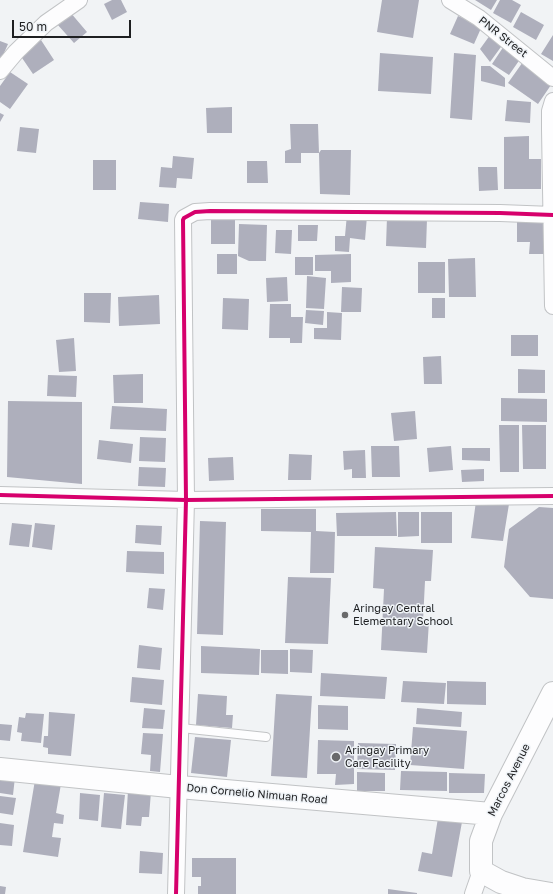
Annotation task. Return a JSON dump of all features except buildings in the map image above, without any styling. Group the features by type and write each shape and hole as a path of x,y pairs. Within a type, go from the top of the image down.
{"street":[{"path":"0,71 16,52 46,23 79,0"},
{"name":"PNR Street","path":"450,0 479,18 553,78"},
{"path":"553,101 550,111 553,306"},
{"path":"176,894 186,500 184,218 195,212 210,211 492,212 552,215"},
{"path":"0,495 186,500 553,496"},
{"name":"Marcos Avenue","path":"481,871 481,841 490,814 553,693"},
{"name":"Don Cornelio Nimuan Road","path":"0,769 179,787 490,814"},
{"path":"473,894 481,871 501,882 522,889 551,894"}],"lane":[{"path":"181,728 266,737"}],"cycle path":[{"path":"176,894 186,500 184,218 195,212 210,211 500,213 553,215"},
{"path":"0,495 186,500 553,496"}],"place":[{"name":"Aringay Central Elementary School","path":"345,615"},
{"name":"Aringay Primary Care Facility","path":"336,757"}]}
